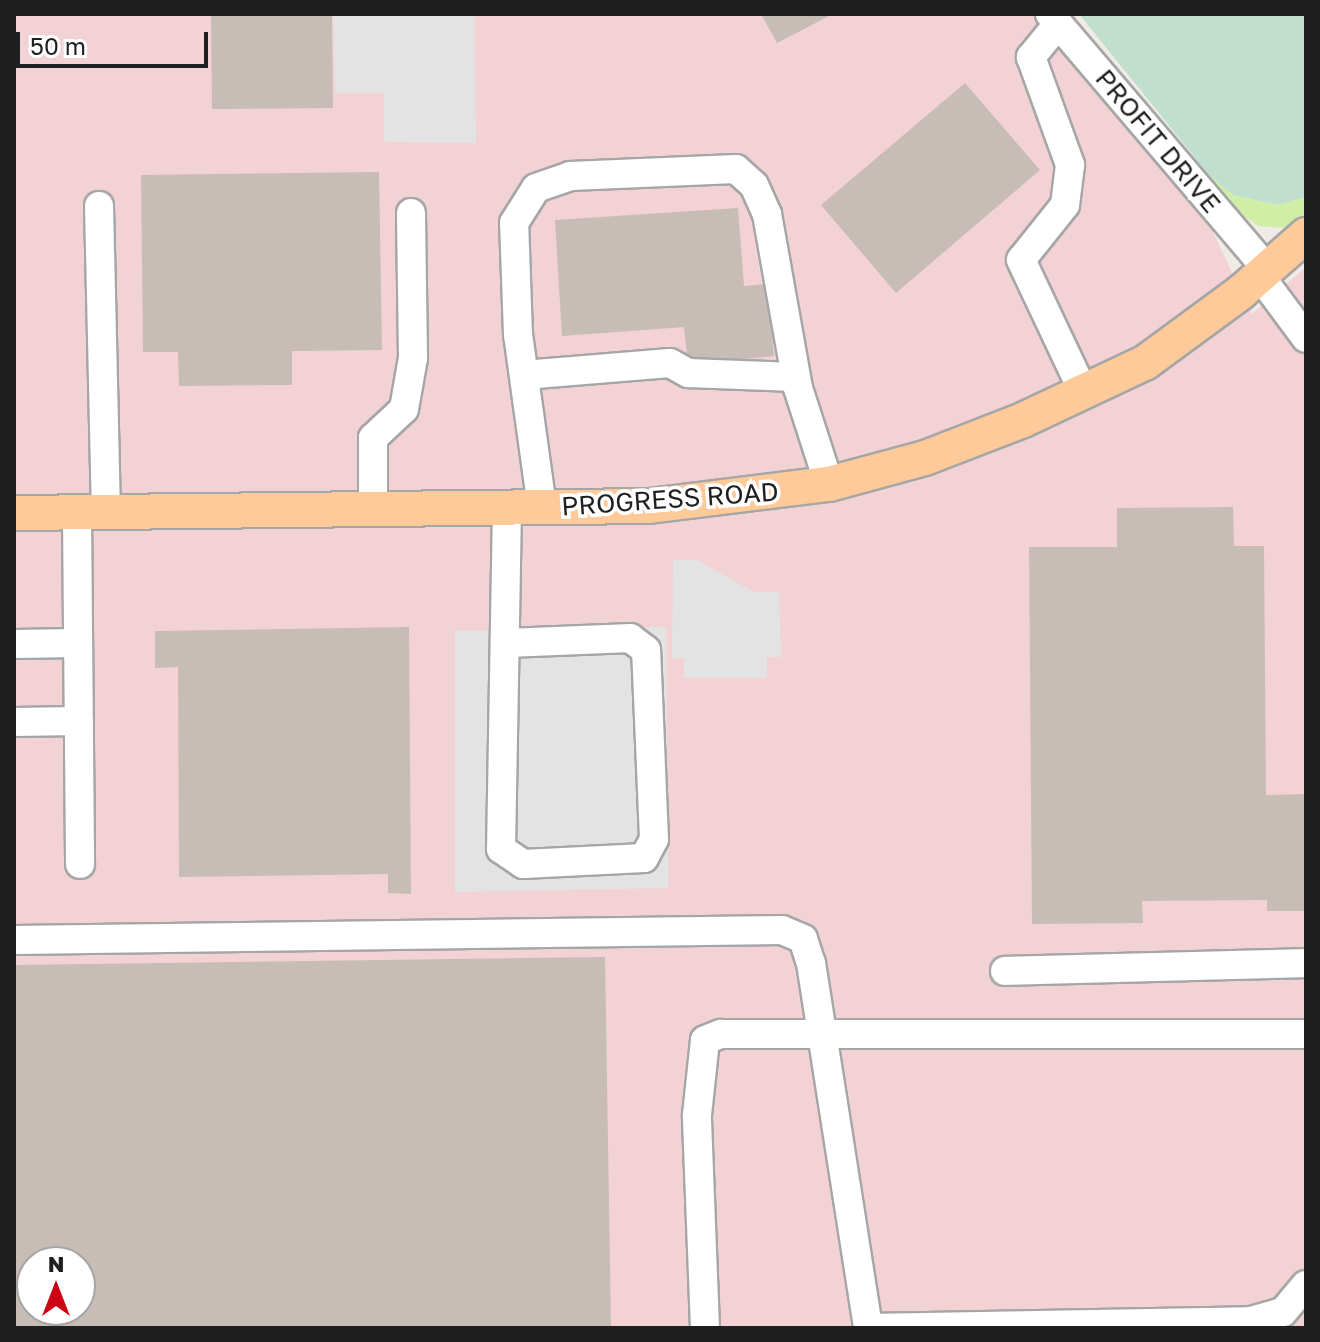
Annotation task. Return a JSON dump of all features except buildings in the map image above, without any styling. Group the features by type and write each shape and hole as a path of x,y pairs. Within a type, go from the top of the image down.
{"main road":[{"name":"PROGRESS ROAD","path":"14,513 542,507 718,501 829,484 925,458 1146,362 1264,272 1306,235"}],"street":[{"name":"PROFIT DRIVE","path":"1054,19 1264,272 1306,338"},
{"path":"1054,19 1031,57 1070,165 1065,205 1021,260 1083,391"},
{"path":"542,507 524,375 514,223 536,188 570,176 736,169 754,185 767,214 795,377 829,484"},
{"path":"80,864 78,643 92,512 99,206"},
{"path":"373,509 373,438 404,409 413,358 411,213"},
{"path":"524,375 670,363 688,373 795,377"},
{"path":"507,507 508,643 501,849 523,864 644,858 654,839 646,650 630,638 508,643"},
{"path":"14,644 78,643"},
{"path":"14,722 79,721"},
{"path":"14,940 782,930 803,939 823,1034 868,1328 1251,1321 1283,1312 1306,1285"},
{"path":"1005,971 1306,963"},
{"path":"705,1328 697,1115 705,1040 721,1034 1306,1034"}],"shaded area":[{"path":"14,14 1045,14 1188,180 1252,314 1306,267 1306,1328 14,1328"},
{"path":"333,14 474,14 476,143 384,142 384,93 335,93"},
{"path":"673,560 697,560 754,592 779,592 781,657 767,657 767,678 684,678 684,658 672,658"},
{"path":"666,627 668,888 455,892 455,631"}],"green space":[{"path":"1079,14 1306,14 1306,197 1278,205 1233,195 1209,175"},
{"path":"1209,175 1233,195 1278,205 1306,197 1306,218 1285,228 1258,226 1238,212"}]}
